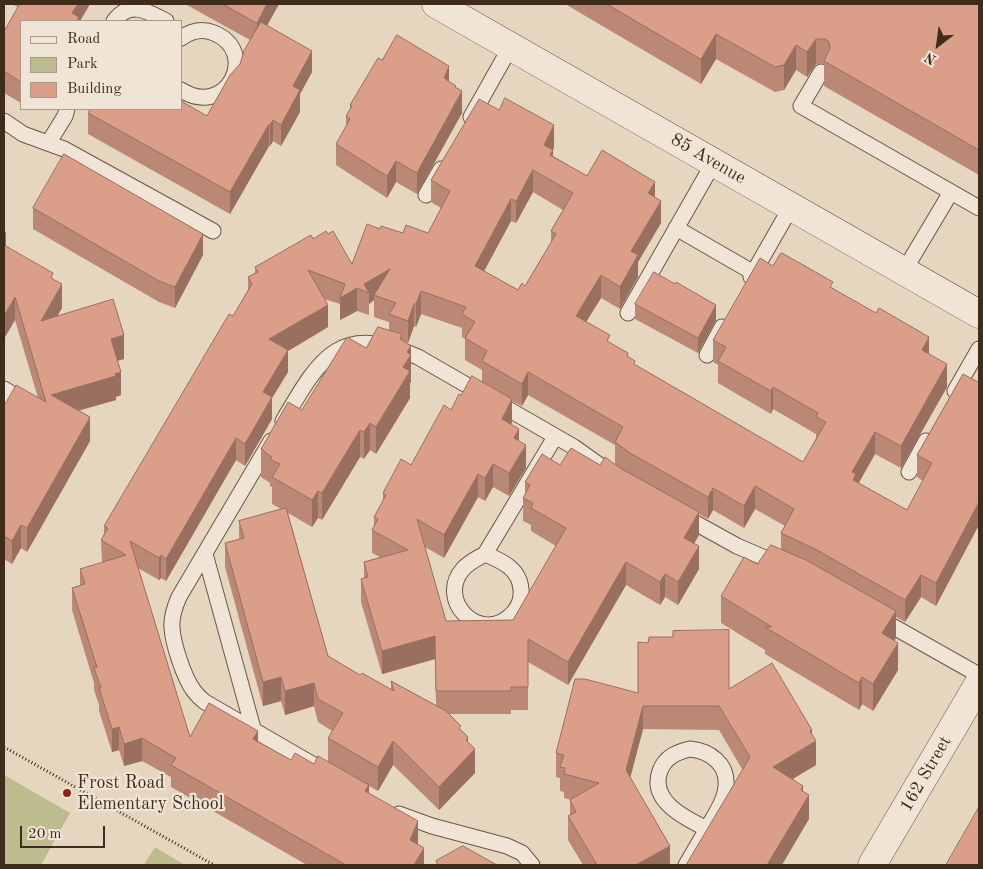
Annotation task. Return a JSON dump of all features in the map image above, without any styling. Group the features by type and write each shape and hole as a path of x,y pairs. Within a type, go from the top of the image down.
{"street":[{"name":"85 Avenue","path":"436,4 979,314"},
{"name":"162 Street","path":"872,865 979,683"}],"lane":[{"path":"115,20 122,12 140,9 164,20"},
{"path":"182,91 199,98 210,97 220,93 229,85 235,75 236,64 235,53 229,43 221,36 211,31 199,30 184,34"},
{"path":"464,129 510,46"},
{"path":"820,72 801,106 979,208"},
{"path":"49,142 66,116 67,110"},
{"path":"4,121 24,134 64,149 213,231"},
{"path":"426,195 450,154"},
{"path":"628,313 714,162"},
{"path":"904,271 951,192"},
{"path":"744,289 791,207"},
{"path":"676,228 754,273"},
{"path":"707,355 730,314"},
{"path":"328,774 205,702 190,684 178,653 172,628 174,612 179,597 307,379 326,358 336,350 349,345 379,344 418,357 587,456 630,486"},
{"path":"946,406 979,349"},
{"path":"4,389 9,392 4,402"},
{"path":"909,472 932,431"},
{"path":"485,554 514,570 520,580 519,602 514,612 505,620 495,624 474,622 465,616 458,607 455,587 458,576 464,568 485,554 555,437"},
{"path":"670,509 744,550 795,572"},
{"path":"205,554 254,732"},
{"path":"864,610 979,674"},
{"path":"686,865 707,829 723,798 726,786 725,775 716,760 702,750 690,749 678,752 669,758 662,767 658,777 658,788 669,806 685,818 707,829"},
{"path":"385,806 405,817 432,826 507,846 522,853 532,865"}],"path":[{"path":"4,747 214,865"}],"green space":[{"path":"4,775 70,813 41,865 4,865"},
{"path":"155,847 185,865 144,865"}],"building":[{"path":"20,4 78,4 72,13 79,17 78,20 20,20 20,81 4,71 4,32"},
{"path":"223,4 267,4 257,23"},
{"path":"607,4 979,4 979,150 824,61 830,48 829,42 825,39 816,39 807,52 796,45 784,65 775,67 716,34 701,59"},
{"path":"261,22 312,51 293,86 300,90 281,125 273,120 269,124 230,192 88,113 90,110 182,110 182,102 207,116 230,75 240,64 244,51"},
{"path":"397,35 449,66 444,78 462,91 417,173 396,161 387,176 336,144 350,119 346,116 352,106 350,105 378,58 382,60"},
{"path":"505,98 554,125 544,145 553,150 550,155 587,176 602,150 655,182 648,193 661,201 631,251 638,255 620,287 601,275 576,316 610,335 607,341 628,353 627,356 635,361 634,364 803,462 826,422 816,417 818,413 773,387 771,391 718,361 726,347 713,340 760,258 773,266 782,253 833,282 830,287 876,313 879,308 929,337 922,350 947,364 901,446 875,432 852,472 856,474 853,480 907,510 932,463 917,455 963,374 978,382 979,380 979,502 936,583 921,575 905,600 815,549 781,533 794,509 755,486 744,506 713,488 708,497 630,453 615,442 623,427 528,372 522,384 482,361 487,351 465,338 475,322 462,314 466,307 421,291 408,321 389,314 396,303 374,295 390,269 364,284 369,293 357,288 340,298 345,284 308,270 328,305 269,339 288,350 263,392 272,397 245,444 236,438 166,559 161,555 159,558 130,541 190,737 209,703 258,731 253,739 291,760 295,753 314,764 318,756 369,785 365,791 418,821 410,840 424,848 414,865 346,865 171,765 176,758 142,738 124,744 119,727 112,729 94,668 97,667 72,588 85,584 80,569 126,555 101,540 108,528 104,526 229,314 233,316 252,284 248,277 258,272 255,267 311,235 313,239 326,231 328,234 333,231 352,264 367,224 380,229 381,226 403,233 406,225 428,233 450,191 431,180 479,99 499,110","holes":["533,170 573,193 551,231 556,234 525,286 522,283 518,290 475,266 511,199 516,201"]},
{"path":"64,154 203,234 175,287 159,281 33,208"},
{"path":"4,245 53,273 51,278 62,284 41,321 113,299 124,335 111,339 121,372 115,374 116,376 51,395 90,417 27,528 21,525 12,541 4,536 4,406 16,385 46,402 15,297 4,316"},
{"path":"654,272 675,284 676,282 716,305 698,338 635,304"},
{"path":"378,327 402,334 400,339 411,346 407,352 411,355 403,367 410,371 376,427 370,423 364,432 360,430 322,493 318,491 312,500 272,477 280,464 270,459 272,457 261,449 288,402 302,410 347,337 366,348"},
{"path":"472,376 512,399 502,419 519,429 514,438 526,445 509,473 493,464 485,478 478,474 444,535 417,519 446,621 513,620 566,528 531,508 533,503 523,498 530,485 525,482 542,454 560,465 571,448 600,465 605,457 620,468 699,512 684,538 699,546 678,582 665,574 660,582 626,562 568,662 528,639 528,687 511,687 511,691 436,691 435,636 382,651 361,579 368,577 364,562 408,550 372,530 378,519 374,517 386,495 383,493 401,459 411,465 444,405 451,410 459,394 461,395"},
{"path":"286,508 328,656 360,675 362,673 394,691 391,681 446,711 461,726 459,728 468,737 466,740 475,749 439,787 393,741 378,767 328,738 343,713 318,699 314,683 285,691 281,677 263,682 225,543 244,538 239,521"},
{"path":"771,545 806,560 896,611 882,633 898,643 873,684 862,677 859,683 765,627 772,627 721,596 744,557 757,564"},
{"path":"729,630 729,689 772,663 812,730 810,731 816,741 773,767 803,786 801,790 809,795 767,865 686,865 750,757 719,706 643,706 626,770 670,846 636,865 597,865 568,816 576,812 570,800 599,783 564,774 565,768 560,767 564,755 556,753 575,679 585,679 638,693 638,642 648,643 649,637 673,637 673,631"},
{"path":"979,807 979,865 946,865"},
{"path":"463,846 497,865 438,865 436,861"}],"place":[{"name":"Frost Road Elementary School","path":"67,793"}]}
